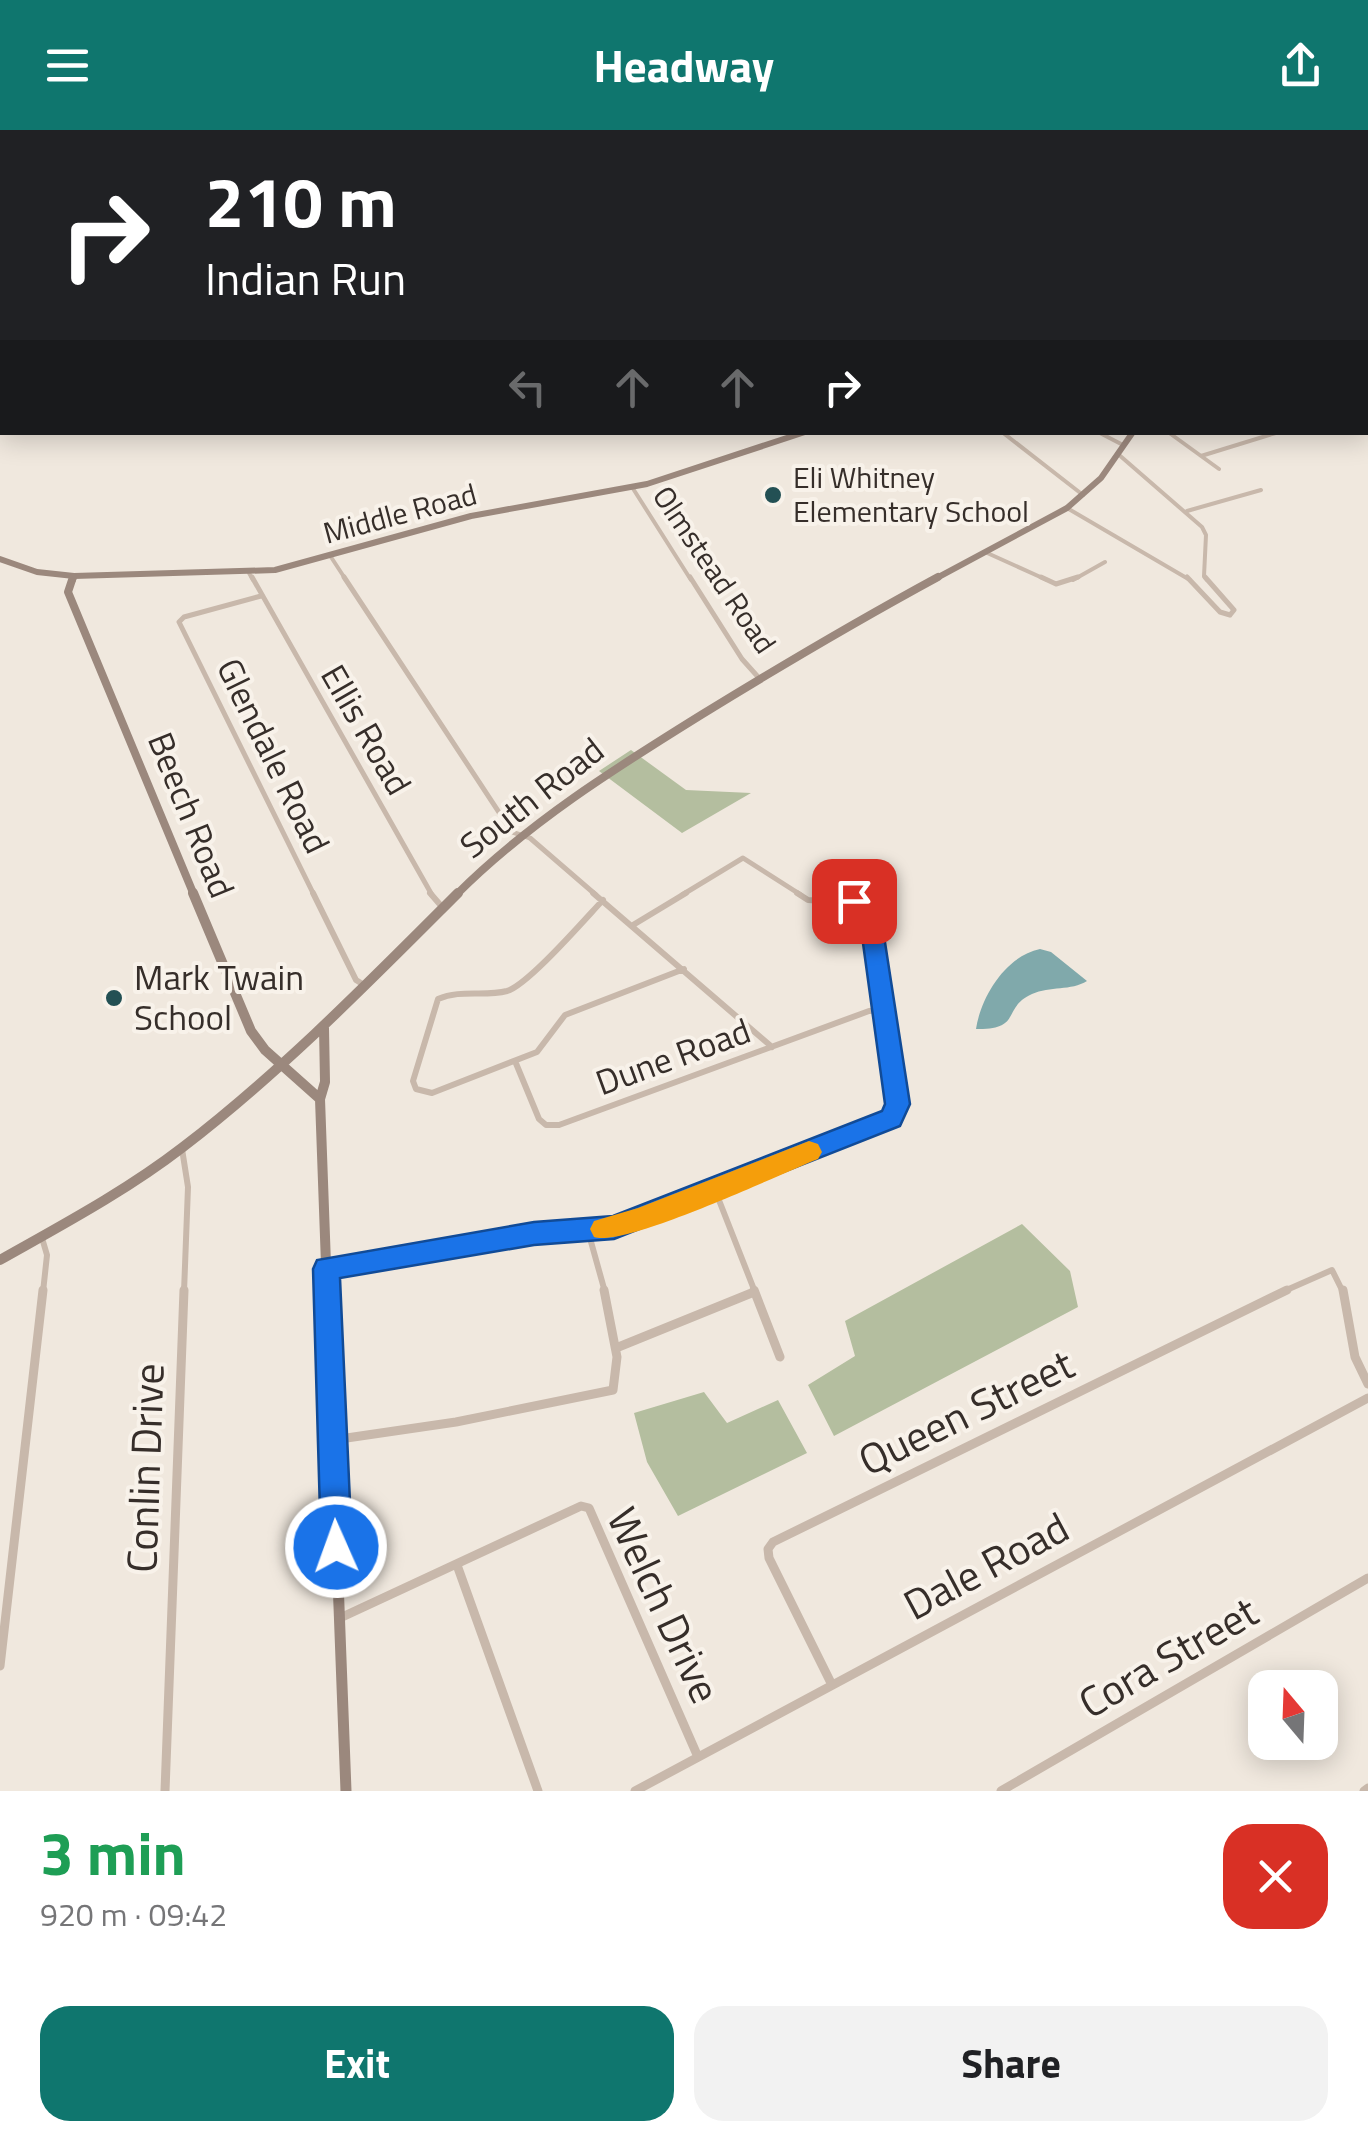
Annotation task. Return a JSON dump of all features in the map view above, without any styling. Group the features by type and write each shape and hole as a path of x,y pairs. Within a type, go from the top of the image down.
{"main road":[{"name":"Middle Road","path":"0,559 26,569 74,576 249,574 330,557 471,516 632,487 796,435"},
{"name":"South Road","path":"0,1260 139,1180 182,1148 324,1027 521,834 628,756 1067,508 1102,478 1131,435"},
{"name":"Beech Road","path":"74,576 68,592 251,1031 258,1044 320,1099"},
{"path":"324,1027 326,1082 320,1099 346,1791"}],"street":[{"path":"1006,435 1083,495"},
{"path":"1104,435 1124,445"},
{"path":"1172,435 1219,470"},
{"path":"1201,456 1269,435"},
{"path":"1067,508 1188,578 1220,612 1230,614 1234,610 1204,576 1206,536 1186,511 1118,454"},
{"name":"Olmstead Road","path":"632,487 742,659 760,678"},
{"path":"1186,511 1261,490"},
{"path":"985,552 1056,584 1068,583 1106,562"},
{"path":"330,557 512,832 521,834 634,924 772,1046"},
{"name":"Ellis Road","path":"249,574 432,897 443,908"},
{"path":"1188,578 1204,576"},
{"name":"Glendale Road","path":"261,596 184,617 179,622 347,963 356,980 364,985"},
{"path":"326,1269 534,1233 588,1231 641,1219 896,1113 869,910 864,904 808,900 750,859 736,861 634,924"},
{"path":"603,900 516,987 505,993 456,993 438,999 413,1081 416,1089 432,1093 514,1062 536,1052 565,1014 684,969"},
{"name":"Dune Road","path":"514,1062 540,1119 559,1125 869,1011 884,1010"},
{"name":"Conlin Drive","path":"165,1791 188,1187 182,1148"},
{"path":"715,1190 780,1358"},
{"path":"332,1440 614,1390 619,1379 616,1348 588,1231"},
{"path":"0,1666 46,1255 42,1238"},
{"name":"Queen Street","path":"832,1686 769,1558 768,1548 773,1542 1332,1270 1345,1294 1354,1358 1368,1384"},
{"path":"616,1348 754,1292"},
{"name":"Dale Road","path":"635,1791 1368,1398"},
{"name":"Welch Drive","path":"339,1618 581,1506 589,1508 698,1757"},
{"path":"457,1566 538,1791"},
{"name":"Cora Street","path":"1002,1791 1368,1578"}],"green space":[{"path":"631,750 686,790 751,793 682,833 599,771"},
{"path":"1022,1224 1070,1271 1078,1307 834,1436 808,1385 855,1356 845,1321"},
{"path":"704,1392 727,1423 778,1400 807,1453 678,1516 647,1462 634,1413"}],"water":[{"path":"1040,949 1051,952 1087,981 1032,994 1000,1026 976,1029 983,1004 997,979 1016,960"}],"slow traffic":[{"path":"604,1229 641,1219 809,1152"}],"place":[{"name":"Eli Whitney Elementary School","path":"773,495"},
{"name":"Mark Twain School","path":"114,998"}],"route":[{"path":"336,1547 326,1269 534,1233 614,1227 891,1118 898,1104 869,910 854,901"}]}
